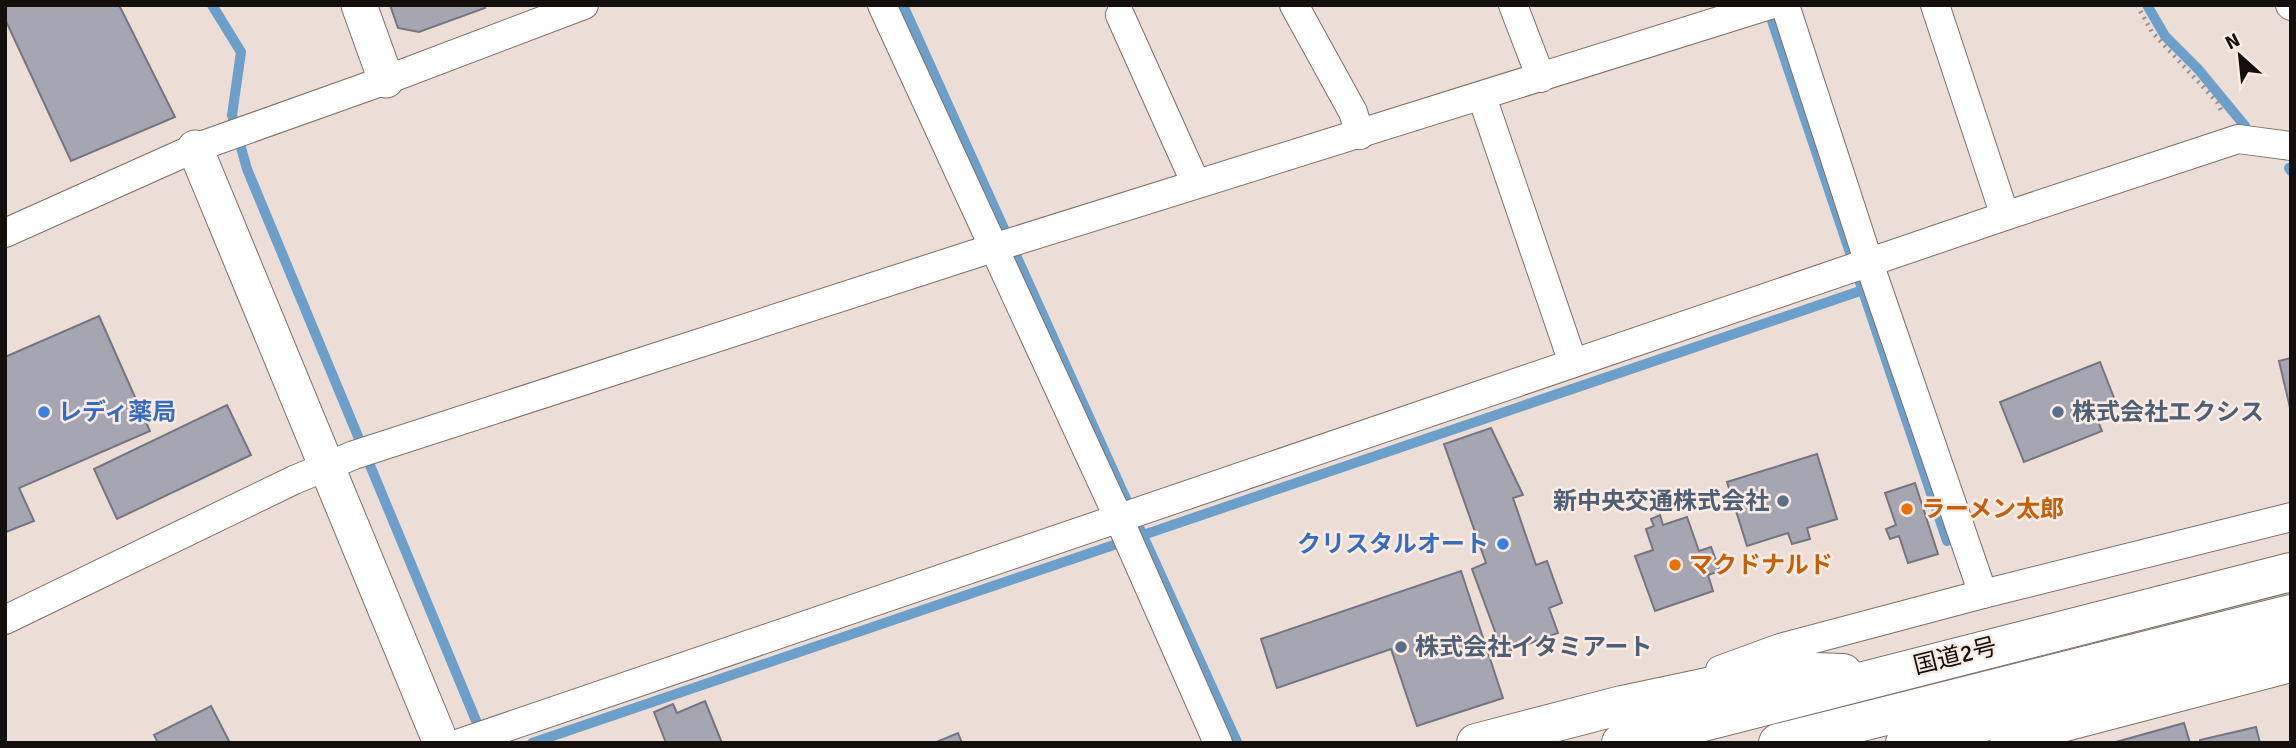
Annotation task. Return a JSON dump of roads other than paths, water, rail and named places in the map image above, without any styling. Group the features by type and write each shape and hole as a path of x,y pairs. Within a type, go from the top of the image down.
{"highway":[{"name":"国道2号","path":"1621,743 2291,572"},
{"name":"国道2号","path":"1778,743 2291,614"},
{"path":"1905,743 2291,641"},
{"path":"1476,743 1622,705 1783,671 1884,674"}],"street":[{"path":"359,5 386,80"},
{"path":"5,233 195,148 584,5"},
{"path":"882,5 1005,244 1128,524 1218,743"},
{"path":"1294,5 1353,112 1360,135"},
{"path":"1513,5 1541,78"},
{"path":"1934,5 2005,216"},
{"path":"5,620 281,486 351,456 1005,244 1771,7 1860,266 1983,594"},
{"path":"1120,16 1196,184"},
{"path":"1482,97 1573,363"},
{"path":"195,148 351,456 466,739 1128,524 1573,363 2238,139 2290,145"},
{"path":"1622,705 1780,648 2291,517"},
{"path":"2004,743 2038,739 2291,668"}],"waterway":[{"path":"212,5 241,52 232,115 247,169 482,735"},
{"path":"903,5 1132,512"},
{"path":"2147,5 2165,36 2198,69 2245,126"},
{"path":"1768,9 1947,541"},
{"path":"532,743 1863,290"},
{"path":"1140,529 1237,742"}],"place":[{"name":"レディ薬局","path":"44,412"},
{"name":"株式会社エクシス","path":"2058,412"},
{"name":"新中央交通株式会社","path":"1783,501"},
{"name":"ラーメン太郎","path":"1907,509"},
{"name":"クリスタルオート","path":"1503,544"},
{"name":"マクドナルド","path":"1675,565"},
{"name":"株式会社イタミアート","path":"1401,647"}]}
